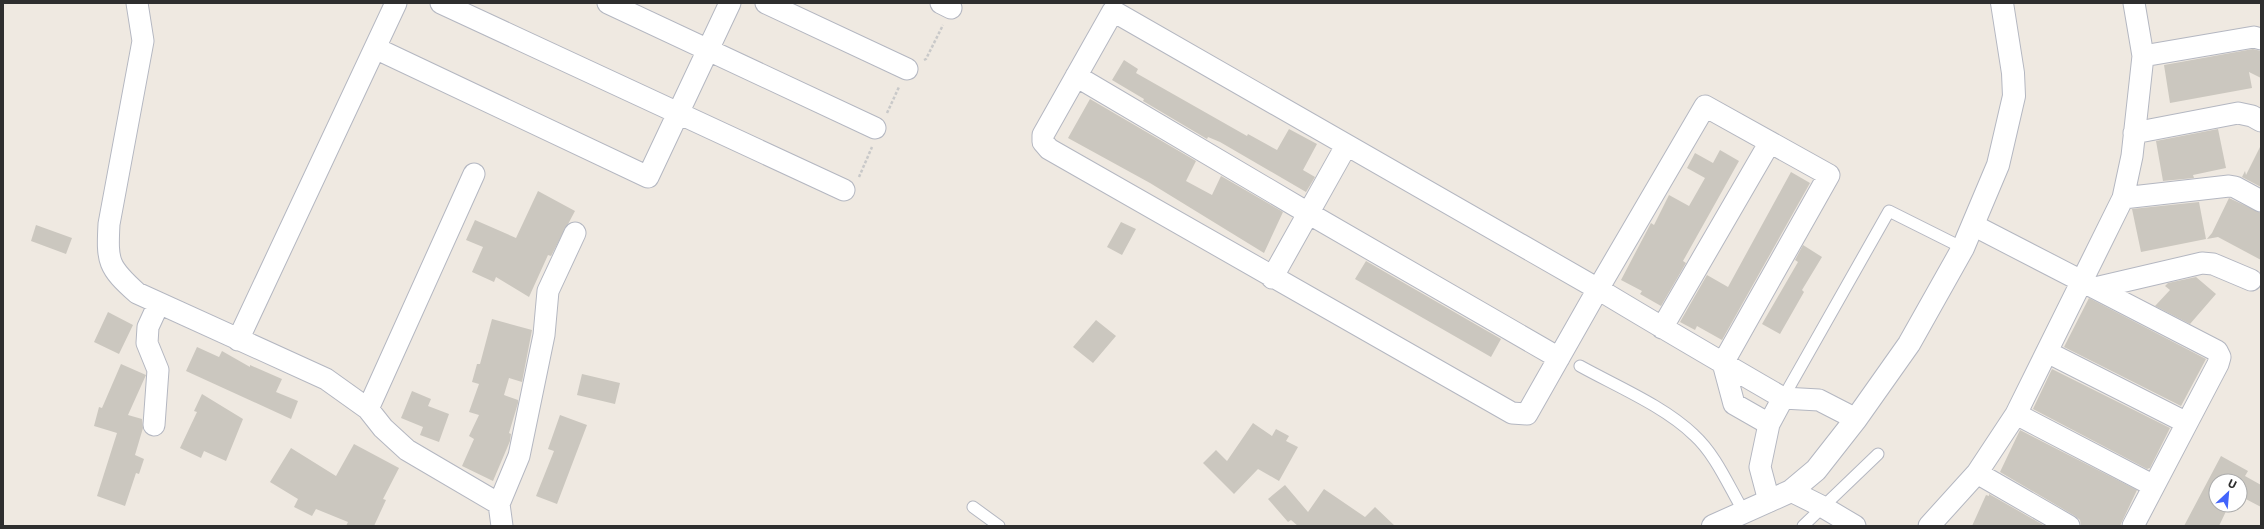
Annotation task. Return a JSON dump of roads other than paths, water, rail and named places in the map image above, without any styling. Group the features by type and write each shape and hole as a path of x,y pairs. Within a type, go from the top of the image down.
{"street":[{"path":"137,3 143,41 109,224 108,255 119,277 137,293 326,379 368,409 383,428 407,450 499,504"},
{"path":"238,340 396,3"},
{"path":"441,3 844,190"},
{"path":"608,3 874,128"},
{"path":"375,48 648,177 730,3"},
{"path":"766,3 907,68"},
{"path":"1713,526 1791,491 1816,470 1856,419 1909,344 1963,248 1998,165 2014,96 2013,73 2002,3"},
{"path":"1929,526 1977,473 2016,414 2047,352 2088,285 2123,198 2132,156 2143,56 2134,3"},
{"path":"1769,424 1734,404 1723,363 1829,175 1705,106 1598,288 1527,414 1512,414 1272,278 1049,149 1043,142 1043,135 1113,11 1346,146 1598,288 1662,328 1723,363 1783,398 1819,400 1856,419"},
{"path":"2143,56 2254,37 2261,38"},
{"path":"1076,76 1308,213 1559,358"},
{"path":"2134,133 2238,113 2252,116 2261,121"},
{"path":"1662,328 1770,142"},
{"path":"1272,278 1346,146"},
{"path":"368,409 474,174"},
{"path":"2123,198 2229,186 2235,187 2261,200"},
{"path":"1973,225 2217,351 2220,357 2218,364 2133,526"},
{"path":"502,526 499,504 521,449 543,342 548,291 575,233"},
{"path":"2088,285 2202,263 2214,264 2251,280"},
{"path":"154,425 158,370 147,343 148,326 159,303"},
{"path":"2047,352 2187,423"},
{"path":"1769,501 1760,467 1769,424 1783,398"},
{"path":"2016,414 2154,486"},
{"path":"1977,473 2069,526"},
{"path":"1791,491 1823,507 1855,526"}],"lane":[{"path":"1783,398 1889,211 1963,248"},
{"path":"1580,366 1663,412 1694,435 1708,452 1744,512"},
{"path":"1803,526 1878,454"},
{"path":"973,507 1000,526"}]}
